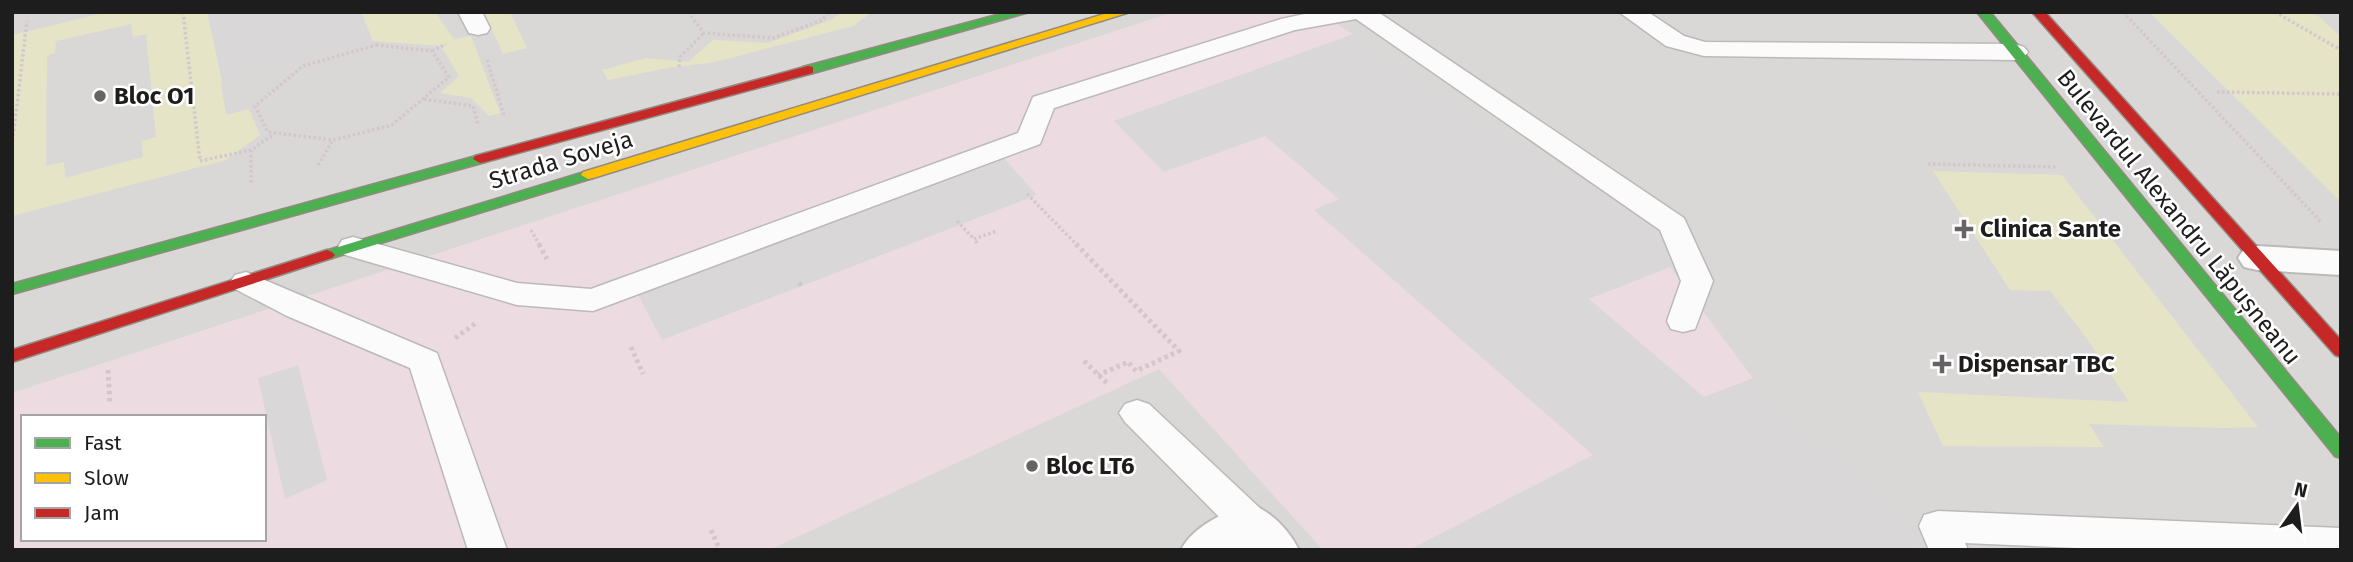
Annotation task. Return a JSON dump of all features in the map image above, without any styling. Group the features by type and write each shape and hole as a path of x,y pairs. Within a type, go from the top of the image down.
{"main road":[{"name":"Strada Soveja","path":"12,289 214,231 1023,12"},
{"name":"Strada Soveja","path":"12,356 353,247 1124,12"},
{"name":"Bulevardul Alexandru Lăpușneanu","path":"1983,12 2341,451"},
{"name":"Bulevardul Alexandru Lăpușneanu","path":"2038,12 2341,351"}],"street":[{"path":"2257,258 2341,263"},
{"path":"1205,550 1263,536"}],"lane":[{"path":"353,247 517,294 593,300 1030,138 1042,103 1290,24 1353,12"},
{"path":"1362,12 1673,225 1697,281 1683,321"},
{"path":"1631,12 1675,41 1704,49 2015,52"},
{"path":"246,282 298,308 425,361 488,550"},
{"path":"1137,412 1263,536"},
{"path":"1949,550 1938,526 2341,544"}],"path":[{"path":"183,12 200,160 251,150 275,133"},
{"path":"688,12 705,33 773,38 823,20 828,12"},
{"path":"2123,12 2322,223"},
{"path":"2275,12 2341,50"},
{"path":"474,20 507,125"},
{"path":"12,146 27,21"},
{"path":"680,57 705,33"},
{"path":"376,45 432,51 449,77 392,125 333,140 275,133 268,132 255,106 303,66 376,45"},
{"path":"2217,92 2341,94"},
{"path":"424,99 472,106"},
{"path":"325,154 333,140"},
{"path":"251,150 251,191"},
{"path":"1928,164 2064,167"},
{"path":"1027,194 1179,351 1136,371 1128,362 1098,375"},
{"path":"957,221 975,241 997,231"},
{"path":"530,229 552,268"},
{"path":"631,347 643,374"},
{"path":"108,370 110,405"},
{"path":"711,530 720,550"}],"shaded area":[{"path":"12,12 2341,12 2341,550 12,550"},
{"path":"108,12 207,12 222,81 226,115 249,109 260,135 226,160 12,216 12,35","holes":["131,24 133,37 146,34 156,137 142,141 143,157 65,178 64,162 46,166 47,56 55,53 56,41"]},
{"path":"207,12 361,12 373,41 222,81"},
{"path":"361,12 435,12 454,39 471,36 500,113 489,116 471,98 440,93 459,76 441,46 373,41"},
{"path":"484,12 510,12 527,48 503,54"},
{"path":"841,12 872,12 853,26 715,62 608,80 602,70 646,58 688,62 713,40 768,43 833,19"},
{"path":"1173,12 1319,12 1656,232 1670,267 1753,378 1907,522 1920,550 1323,550 1159,369 769,550 12,550 12,393"},
{"path":"2149,12 2306,12 2317,15 2341,37 2341,202"},
{"path":"1353,34 1656,232 1670,267 1589,299 1704,397 1753,378 1907,522 1920,550 1409,550 1593,455 1314,210 1339,199 1265,136 1164,172 1114,121"},
{"path":"1001,155 1037,195 662,340 637,293"},
{"path":"1933,171 2062,175 2258,427 2089,424 2104,447 1943,446 1918,392 2129,402 2085,336 2050,291 2010,290"},
{"path":"298,365 327,480 285,499 258,378"}],"traffic: fast":[{"path":"808,70 1023,12"},
{"path":"1983,12 2341,451"},
{"path":"12,289 480,159"},
{"path":"327,255 588,175"}],"traffic: slow":[{"path":"588,175 1124,12"}],"traffic: jam":[{"path":"2038,12 2341,351"},
{"path":"480,159 808,70"},
{"path":"12,356 327,255"}],"place":[{"name":"Bloc O1","path":"100,96"},
{"name":"Clinica Sante","path":"1964,229"},
{"name":"Dispensar TBC","path":"1942,364"},
{"name":"Bloc LT6","path":"1032,466"}]}
